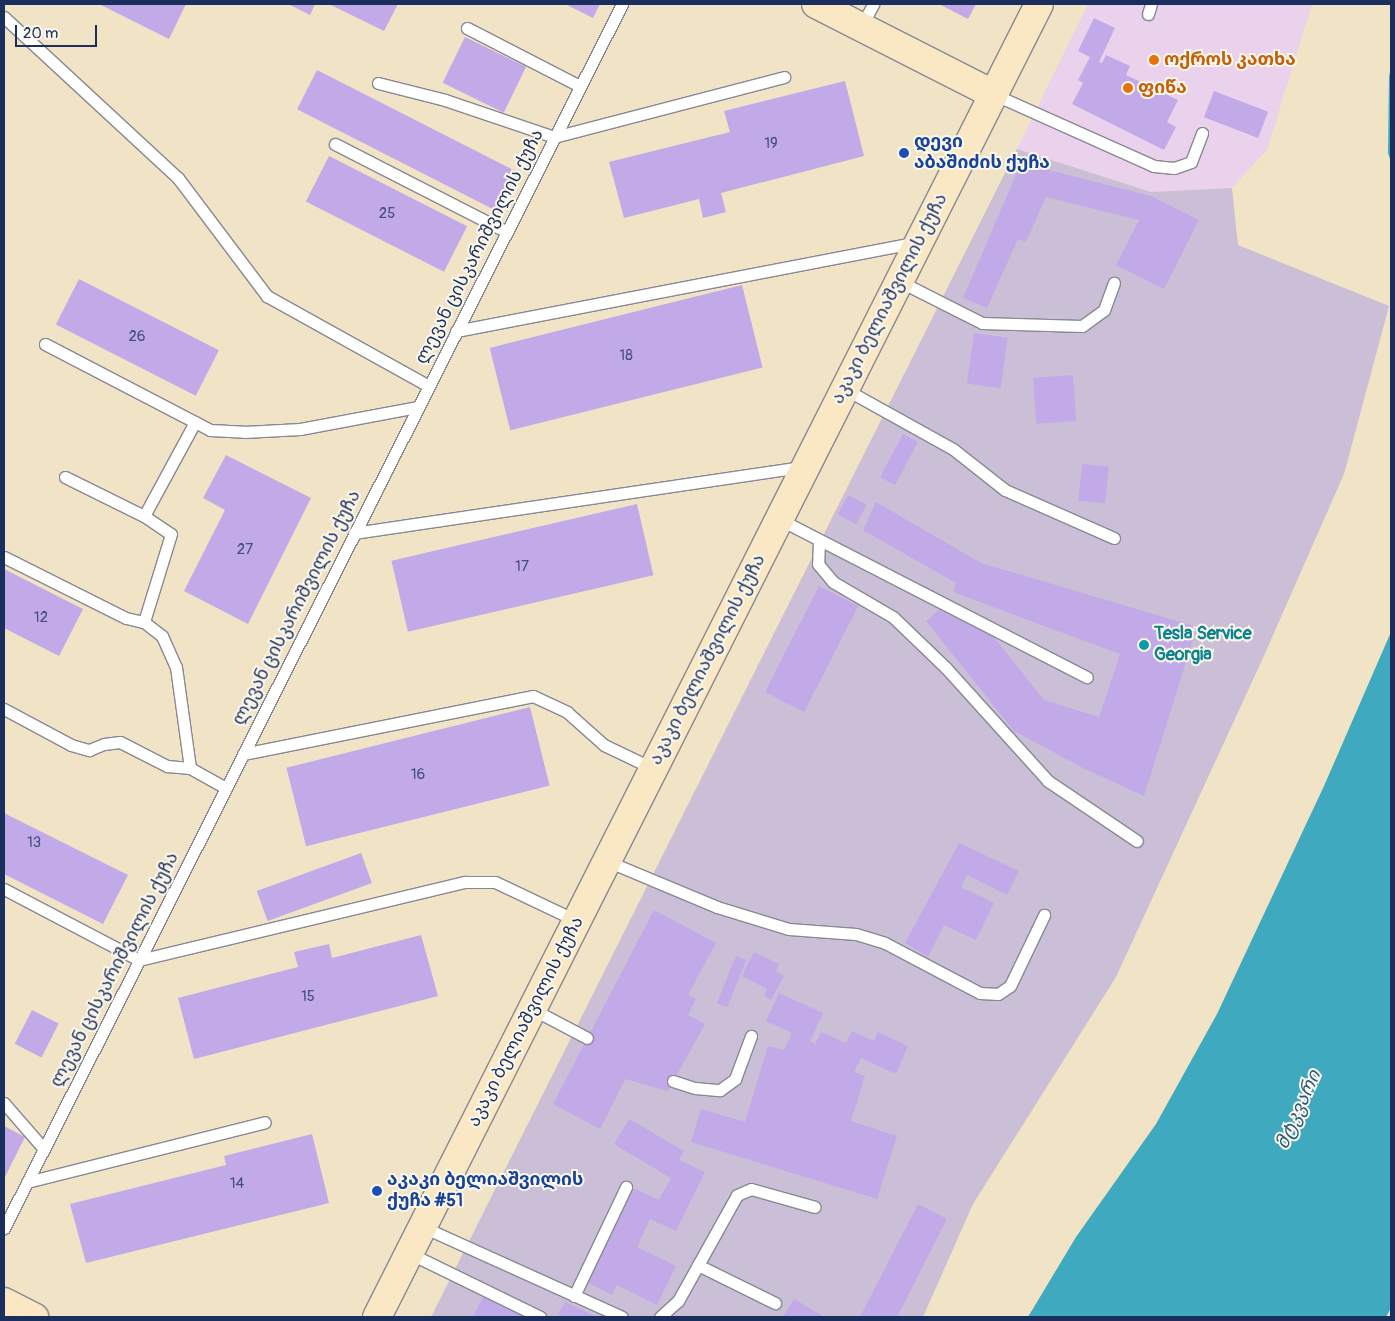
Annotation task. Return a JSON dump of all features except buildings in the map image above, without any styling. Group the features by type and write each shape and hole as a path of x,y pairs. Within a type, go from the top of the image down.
{"main road":[{"path":"816,4 867,15 993,94"},
{"name":"აკაკი ბელიაშვილის ქუჩა","path":"377,1317 1039,4"},
{"path":"4,1302 34,1317"}],"lane":[{"name":"ლევან ცისკარიშვილის ქუჩა","path":"4,1228 622,4"},
{"path":"4,17 178,178 267,296 429,386"},
{"path":"467,28 580,86"},
{"path":"378,83 445,100 554,137 784,77"},
{"path":"993,94 1154,166 1174,168 1190,162 1202,134"},
{"path":"335,144 507,232"},
{"path":"456,331 919,242"},
{"path":"899,281 982,323 1082,326 1104,310 1114,283"},
{"path":"45,344 210,430 244,432 300,429 418,407"},
{"path":"845,389 953,448 1005,490 1114,538"},
{"path":"144,516 196,422"},
{"path":"354,534 806,466"},
{"path":"65,477 144,516 171,534 144,622"},
{"path":"779,519 1087,677"},
{"path":"819,540 818,564 833,582 893,617 946,668 1048,781 1137,841"},
{"path":"4,557 126,618 144,622 162,636 176,667 190,768"},
{"path":"243,754 533,696 567,712 604,745 654,769"},
{"path":"4,709 71,744 89,750 104,744 120,742 167,766 190,768 226,788"},
{"path":"607,861 717,907 789,929 856,934 885,943 980,993 998,994 1010,986 1044,915"},
{"path":"4,889 139,960 465,882 495,882 577,921"},
{"path":"532,1009 587,1038"},
{"path":"673,1081 695,1088 720,1090 735,1079 750,1036"},
{"path":"4,1102 44,1149"},
{"path":"27,1182 265,1122"},
{"path":"574,1296 626,1187"},
{"path":"660,1317 678,1301 737,1195 751,1189 815,1207"},
{"path":"423,1227 622,1317"},
{"path":"410,1253 540,1317"},
{"path":"698,1265 775,1303"}],"shaded area":[{"path":"1088,4 1312,4 1267,150 1232,188 1151,192 1017,149"},
{"path":"1017,149 1151,192 1232,188 1238,245 1389,306 1344,474 1263,658 1116,977 973,1204 923,1317 431,1317"}],"water":[{"path":"1391,66 1391,162 1388,153 1389,77"},
{"name":"მტკვარი","path":"1391,632 1391,1308 1386,1317 1028,1317 1076,1237 1156,1124 1217,1014 1324,786"}],"place":[{"name":"ოქროს კათხა","path":"1154,60"},
{"name":"ფიწა","path":"1128,88"},
{"name":"დევი აბაშიძის ქუჩა","path":"904,153"},
{"name":"Tesla Service Georgia","path":"1144,645"},
{"name":"აკაკი ბელიაშვილის ქუჩა #51","path":"377,1191"}]}
